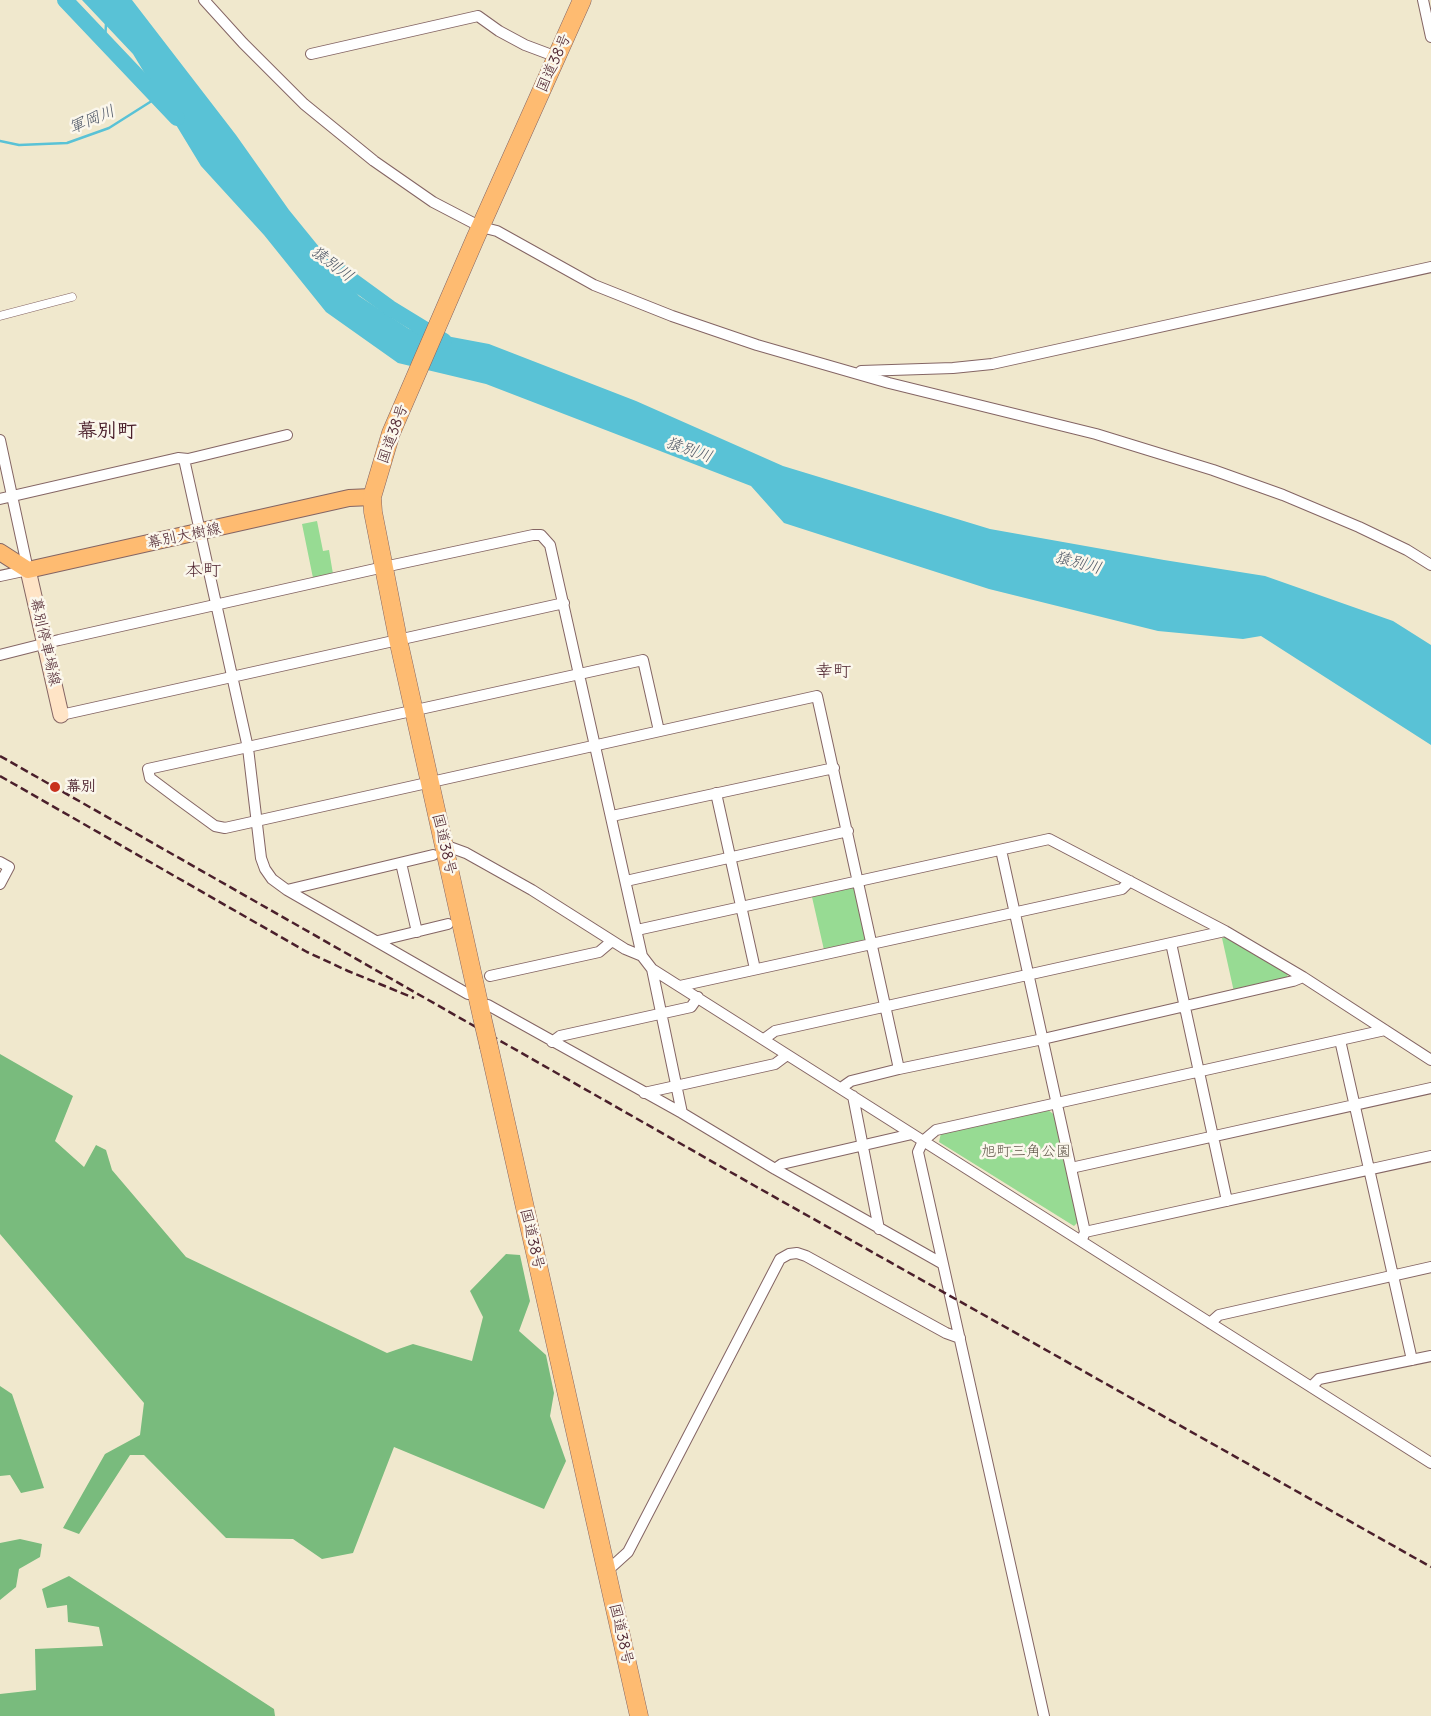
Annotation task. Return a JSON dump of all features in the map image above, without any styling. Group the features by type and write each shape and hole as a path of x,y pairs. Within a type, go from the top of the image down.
{"highway":[{"name":"国道38号","path":"582,0 391,433 372,497 373,512 398,639 430,782 439,850 485,1011 489,1047 640,1716"}],"main road":[{"name":"幕別大樹線","path":"28,570 349,498 372,497"},
{"path":"0,552 28,570"},
{"name":"幕別停車場線","path":"28,570 61,715"}],"street":[{"path":"204,0 243,43 304,104 374,161 478,233 497,231 594,285 672,316 757,345 889,382 1096,434 1214,470 1283,495 1358,527 1407,550 1431,565"},
{"path":"1423,0 1431,37"},
{"path":"311,54 478,16 499,31 525,45 557,57"},
{"path":"853,371 953,368 992,364 1431,267"},
{"path":"0,316 72,297"},
{"path":"0,499 178,458 184,460 287,435"},
{"path":"0,440 28,570 0,576"},
{"path":"184,460 248,748 261,858 265,869 272,878 287,890 468,994"},
{"path":"0,655 533,535 541,536 550,545 642,956 652,969 923,1141 1083,1237 1210,1323 1431,1464"},
{"path":"61,715 564,603"},
{"path":"659,731 643,660 148,769 150,778 215,826 225,828 817,696 899,1069"},
{"path":"612,816 834,768"},
{"path":"716,794 755,969"},
{"path":"626,881 848,831"},
{"path":"637,930 1050,839 1225,931 1303,977 1431,1060"},
{"path":"287,890 400,863 439,850 466,853 516,881 625,949 642,956"},
{"path":"1001,850 1071,1168 1083,1237"},
{"path":"0,862 9,867 0,884"},
{"path":"400,863 417,932"},
{"path":"680,986 1122,888 1130,881"},
{"path":"378,941 448,924"},
{"path":"764,1039 775,1031 1225,931"},
{"path":"490,976 599,952 612,941"},
{"path":"1171,943 1227,1201"},
{"path":"652,969 682,1113"},
{"path":"841,1088 851,1081 899,1069 1185,1006 1303,977"},
{"path":"552,1042 560,1036 691,1007 698,997"},
{"path":"485,1011 552,1042 682,1113 879,1229 943,1264"},
{"path":"1044,1716 918,1152 923,1141 936,1130 1385,1030"},
{"path":"1340,1040 1412,1360"},
{"path":"644,1093 775,1064 787,1055"},
{"path":"1071,1168 1431,1088"},
{"path":"853,1096 879,1229"},
{"path":"776,1169 782,1164 912,1134"},
{"path":"1083,1237 1227,1201 1431,1156"},
{"path":"607,1571 628,1552 780,1259 789,1254 797,1253 806,1256 960,1338"},
{"path":"1210,1323 1219,1315 1431,1268"},
{"path":"1311,1387 1319,1380 1431,1356"}],"green space":[{"path":"317,521 323,551 329,550 333,574 313,578 302,524"},
{"path":"856,887 868,941 824,950 812,897"},
{"path":"1228,936 1288,971 1287,981 1234,992 1222,938"},
{"path":"0,1054 73,1096 55,1141 84,1167 96,1145 106,1150 112,1170 186,1257 387,1353 413,1344 472,1361 483,1317 470,1291 506,1254 520,1255 530,1301 519,1331 546,1355 554,1393 550,1416 566,1461 544,1509 394,1447 353,1553 322,1559 293,1539 226,1538 144,1455 130,1455 79,1534 63,1528 105,1454 140,1435 144,1403 0,1234"},
{"name":"旭町三角公園","path":"1048,1110 1056,1116 1079,1221 1074,1226 939,1142 941,1133"},
{"path":"0,1386 12,1394 44,1488 21,1493 10,1475 0,1476"},
{"path":"20,1539 42,1544 40,1557 19,1569 16,1587 0,1600 0,1543"},
{"path":"69,1576 274,1709 275,1716 0,1716 0,1694 36,1690 35,1649 103,1646 99,1627 68,1622 67,1605 47,1608 42,1589"}],"water":[{"path":"82,0 132,0 236,135 289,210 359,296 409,329 489,344 636,401 783,466 990,529 1265,576 1393,621 1431,645 1431,745 1261,636 1243,639 1158,631 989,589 784,523 751,486 486,384 398,363 326,312 264,235 201,166 133,54"}],"waterway":[{"name":"猿別川","path":"65,0 177,118"},
{"path":"105,41 106,24"},
{"name":"軍岡川","path":"0,141 19,145 67,143 109,128 158,97"},
{"name":"猿別川","path":"324,260 390,308 444,341"}],"railway":[{"path":"0,756 755,1186 1431,1567"},
{"path":"0,776 307,952 414,998"}],"place":[{"name":"幕別","path":"55,787"}],"district":[{"name":"幕別町","path":"107,431"},
{"name":"本町","path":"203,571"},
{"name":"幸町","path":"833,672"}]}
